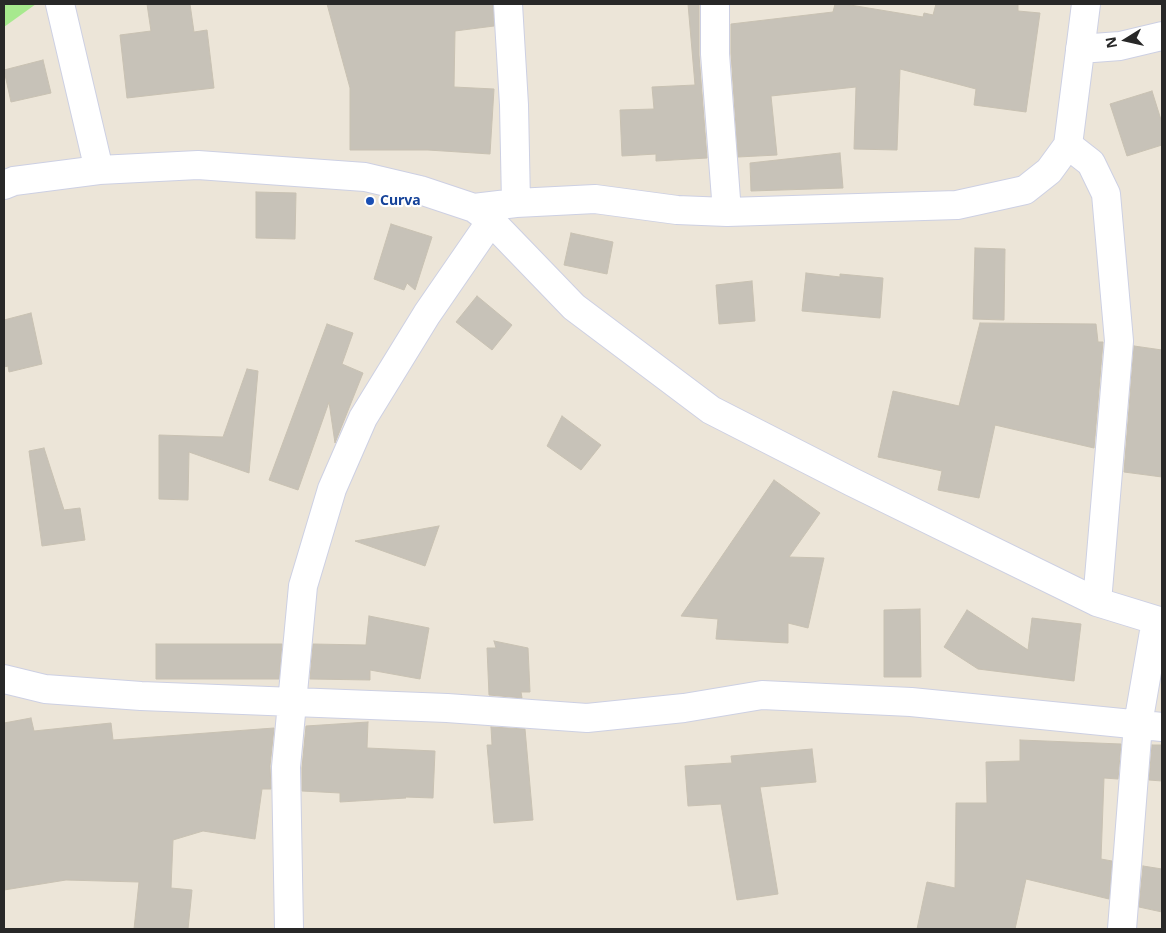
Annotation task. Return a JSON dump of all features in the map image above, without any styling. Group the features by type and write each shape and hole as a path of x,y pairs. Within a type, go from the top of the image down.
{"street":[{"path":"60,4 99,170"},
{"path":"508,4 514,105 516,203"},
{"path":"715,4 715,54 727,212"},
{"path":"289,929 286,767 303,586 332,489 363,418 427,314 483,215 516,203 595,199 677,210 727,212 957,205 1025,190 1050,170 1068,145 1086,4"},
{"path":"1080,49 1120,46 1162,36"},
{"path":"1068,145 1091,163 1106,194 1120,341 1097,602"},
{"path":"4,185 14,181 99,170 198,165 365,177 420,190 483,215 574,307 711,410 1097,602 1159,621 1150,726 1122,929"},
{"path":"4,679 45,689 141,696 447,708 587,718 684,708 762,695 912,702 1150,726"}],"green space":[{"path":"4,4 36,4 4,27"}],"building":[{"path":"147,4 190,4 194,32 207,30 214,88 127,98 120,35 151,31"},
{"path":"327,4 493,4 494,26 455,31 454,87 494,89 490,154 428,150 350,150 350,88"},
{"path":"688,4 699,4 699,55 707,158 656,161 656,154 622,156 620,110 654,109 652,87 695,85"},
{"path":"835,4 923,17 924,13 933,15 936,4 1018,4 1018,11 1040,13 1026,112 974,105 976,89 900,69 897,150 854,149 856,87 771,96 777,155 738,157 731,53 731,24 833,12"},
{"path":"43,60 51,93 11,102 4,70"},
{"path":"1152,91 1162,123 1162,145 1127,156 1110,104"},
{"path":"840,153 843,188 751,191 750,163"},
{"path":"256,192 296,193 295,239 256,238"},
{"path":"391,224 432,237 415,290 407,283 404,290 374,279"},
{"path":"571,233 613,242 607,274 564,265"},
{"path":"975,248 1005,249 1004,320 973,319"},
{"path":"806,273 840,277 840,274 883,278 880,318 802,311"},
{"path":"752,281 755,321 719,324 716,285"},
{"path":"477,296 512,325 492,350 456,322"},
{"path":"31,313 42,364 9,372 8,366 4,367 4,320"},
{"path":"980,323 1096,324 1098,342 1103,342 1094,448 995,425 979,498 938,490 942,471 878,457 893,391 959,406"},
{"path":"327,324 353,333 342,364 363,373 335,443 329,402 298,490 269,480"},
{"path":"1134,346 1162,350 1162,477 1124,472"},
{"path":"247,369 258,371 249,473 189,452 188,500 159,499 159,435 223,437"},
{"path":"562,416 601,445 581,470 547,446"},
{"path":"44,448 64,510 80,508 85,540 42,546 29,451"},
{"path":"774,480 820,513 789,557 824,558 808,628 788,623 788,643 716,639 718,619 681,616"},
{"path":"439,526 425,566 355,541"},
{"path":"920,609 921,677 884,677 884,610"},
{"path":"967,610 1028,650 1032,618 1081,624 1074,681 978,669 944,647"},
{"path":"369,616 429,628 420,679 370,670 370,680 310,679 313,644 366,645"},
{"path":"494,641 528,648 530,692 521,692 522,698 489,695 487,648 496,648"},
{"path":"156,644 282,644 279,679 156,679"},
{"path":"31,718 34,731 111,723 113,740 274,728 270,766 271,789 262,789 255,839 203,831 173,840 171,888 192,890 188,929 134,929 139,882 66,880 4,890 4,723"},
{"path":"368,722 367,748 435,751 433,798 405,797 340,802 340,793 302,791 306,726"},
{"path":"491,727 525,729 533,820 494,823 487,745 492,745"},
{"path":"1020,740 1121,744 1118,779 1104,778 1101,859 1112,861 1109,899 1026,879 1015,929 917,929 927,882 955,888 956,803 987,803 986,762 1020,761"},
{"path":"1152,745 1162,745 1162,781 1149,780"},
{"path":"812,749 816,782 760,787 778,894 737,900 721,804 688,806 685,766 732,763 731,756"},
{"path":"1143,866 1162,869 1162,912 1139,907"}],"place":[{"name":"Curva","path":"370,201"}]}
